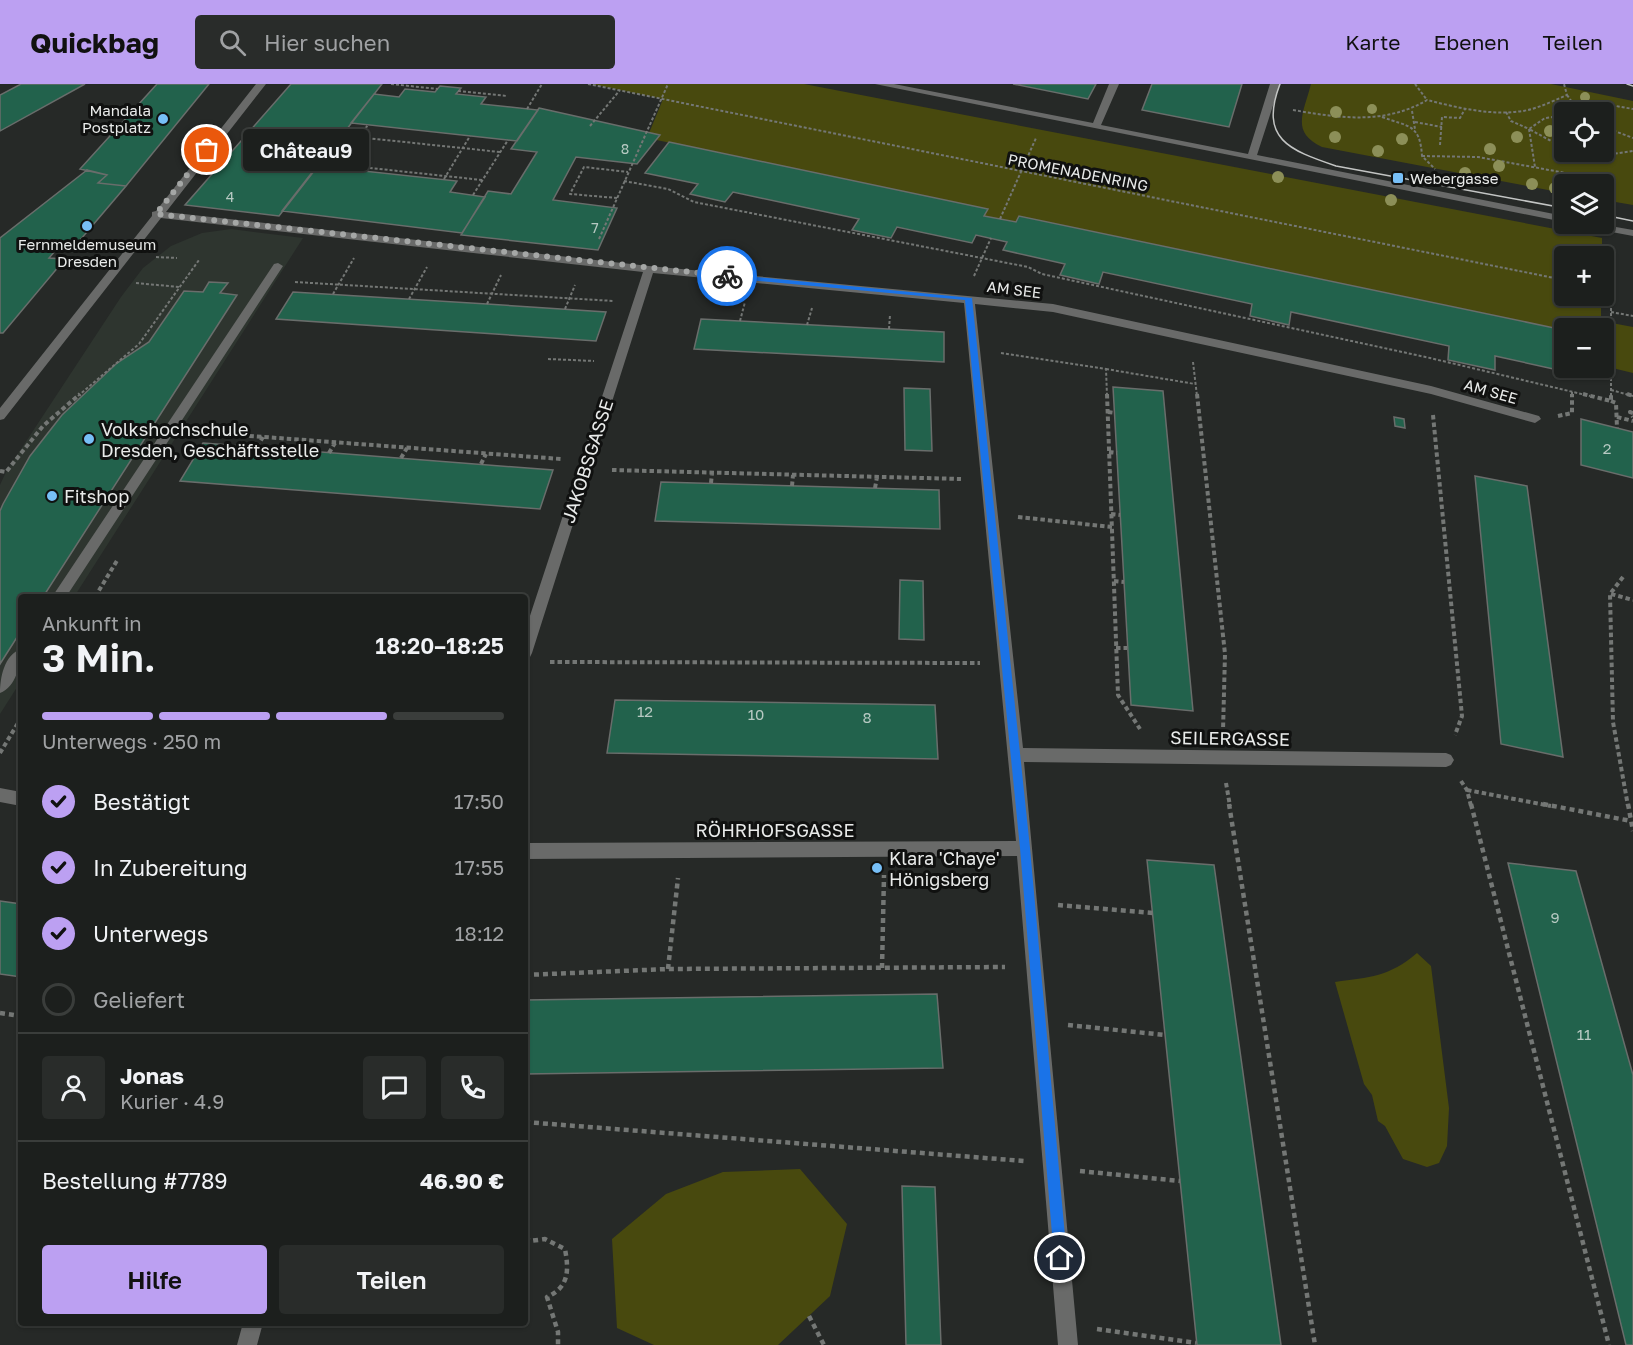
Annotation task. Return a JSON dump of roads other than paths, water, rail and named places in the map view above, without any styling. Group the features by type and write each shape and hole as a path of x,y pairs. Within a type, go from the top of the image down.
{"street":[{"path":"0,416 156,214 261,84"},
{"path":"880,84 1554,217"},
{"path":"1096,126 1114,84"},
{"path":"1252,156 1275,84"},
{"name":"AM SEE","path":"156,214 590,262 1053,308 1431,390 1535,419"},
{"path":"1614,229 1633,233"},
{"path":"61,594 278,266"},
{"name":"JAKOBSGASSE","path":"528,644 649,268"},
{"path":"969,298 1030,903 1040,1022 1044,1165 1068,1345"},
{"path":"0,687 18,660"},
{"name":"SEILERGASSE","path":"1015,755 1446,760"},
{"path":"0,795 18,798"},
{"name":"RÖHRHOFSGASSE","path":"528,851 1025,848"},
{"path":"247,1345 252,1326"}],"tram line":[{"path":"1280,84 1274,103 1273,118 1276,130 1292,148 1304,154 1336,166 1554,206"},
{"path":"1627,84 1633,86"},
{"path":"1614,217 1633,221"}],"place":[{"name":"Mandala Postplatz","path":"163,119"},
{"name":"Château9","path":"207,150"},
{"name":"Webergasse","path":"1398,178"},
{"name":"Fernmeldemuseum Dresden","path":"87,226"},
{"name":"Volkshochschule Dresden, Geschäftsstelle","path":"89,439"},
{"name":"Fitshop","path":"52,496"},
{"name":"Klara 'Chaye' Hönigsberg","path":"877,868"}]}
